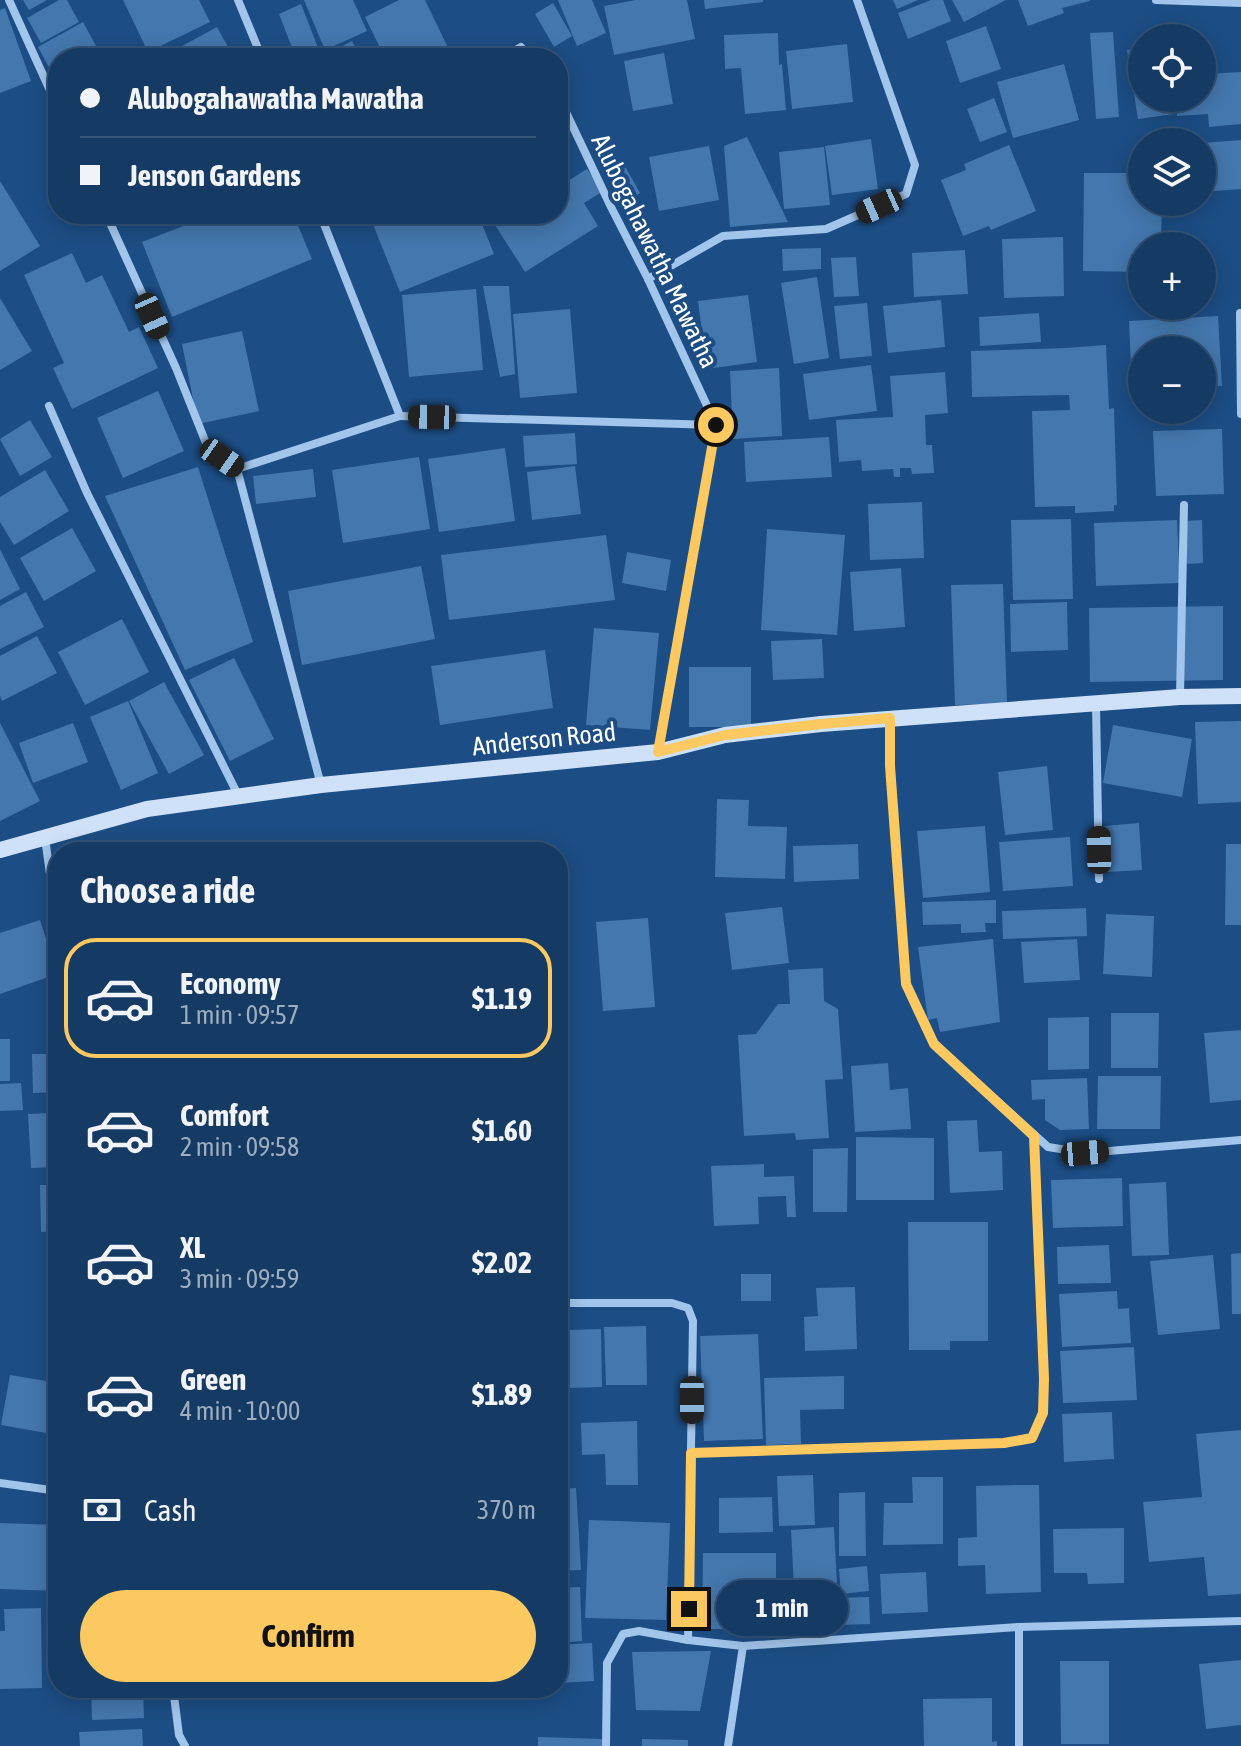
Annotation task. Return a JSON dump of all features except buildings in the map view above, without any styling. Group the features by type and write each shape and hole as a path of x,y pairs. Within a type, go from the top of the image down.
{"main road":[{"name":"Anderson Road","path":"0,850 147,809 321,785 658,752 725,735 821,724 1180,697 1241,696"}],"street":[{"path":"9,0 48,86"},
{"path":"238,0 258,48"},
{"path":"648,279 723,236 826,229 906,194 915,165 857,0"},
{"path":"1156,0 1241,3"},
{"name":"Alubogahawatha Mawatha","path":"568,116 716,425"},
{"path":"111,224 176,368 208,448 237,469 321,785"},
{"path":"324,224 400,416"},
{"path":"1240,313 1241,414"},
{"path":"49,406 87,493 238,796"},
{"path":"237,469 400,416 716,425 658,752"},
{"path":"1180,697 1184,505"},
{"path":"1096,703 1099,879"},
{"path":"890,718 890,766 906,984 934,1044 1048,1147 1085,1153 1241,1140"},
{"path":"45,838 48,860"},
{"path":"691,1453 1004,1443 1032,1438 1043,1413 1044,1379 1034,1136"},
{"path":"568,1303 672,1303 688,1308 693,1321 688,1640"},
{"path":"0,1483 48,1490"},
{"path":"606,1746 607,1663 623,1634 639,1631 743,1646 1019,1627 1241,1621"},
{"path":"1019,1627 1019,1746"},
{"path":"728,1746 743,1646"},
{"path":"174,1698 179,1735 185,1746"}],"route":[{"path":"689,1609 691,1453 1004,1443 1032,1438 1043,1413 1044,1379 1034,1136 934,1044 906,984 890,766 890,718 725,735 658,752 716,425"}]}
